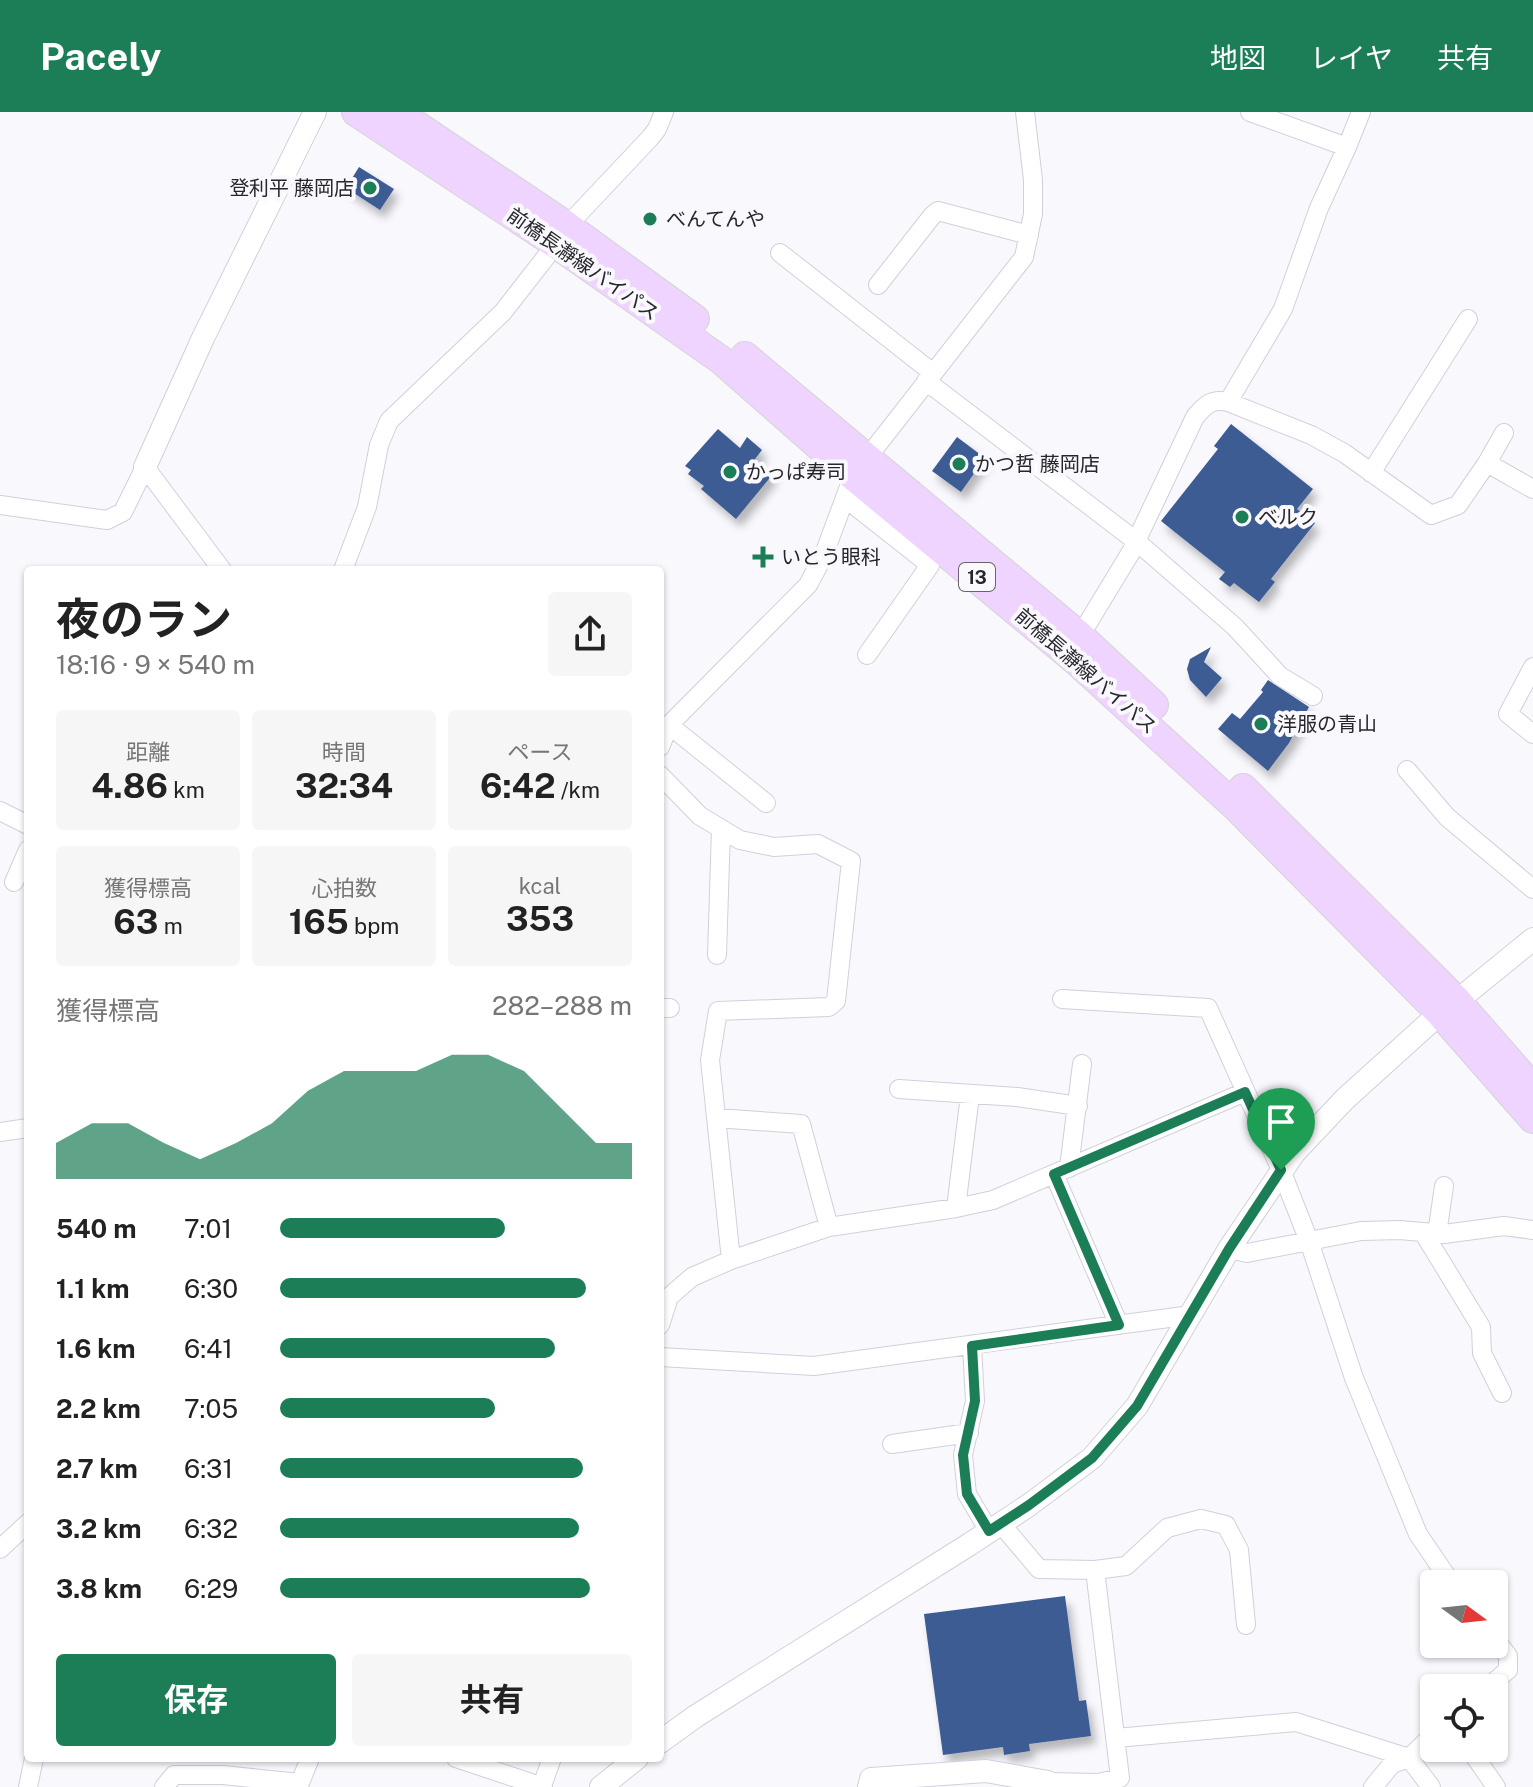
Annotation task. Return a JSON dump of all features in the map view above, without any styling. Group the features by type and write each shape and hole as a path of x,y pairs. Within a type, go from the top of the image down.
{"main road":[{"name":"前橋長瀞線バイパス","path":"356,112 562,235 731,345 854,477 1064,650 1168,742 1533,1088"},
{"name":"前橋長瀞線バイパス","path":"397,112 562,235"},
{"name":"前橋長瀞線バイパス","path":"854,477 1080,636 1249,793 1449,1007 1533,1119"}],"street":[{"path":"0,505 107,520 123,512 203,338 315,112"},
{"path":"345,566 367,507 379,445 389,421 503,312 562,235 650,138 664,112"},
{"path":"664,737 669,725 808,585 823,557 854,477 1024,257 1029,235 1033,180 1025,112"},
{"path":"1250,112 1347,147"},
{"path":"1228,402 1283,309 1319,208 1361,112"},
{"path":"878,285 938,211 1029,235"},
{"path":"780,253 929,377 1136,541 1235,627 1280,676 1313,696"},
{"path":"1371,473 1468,319"},
{"path":"1080,636 1136,541 1195,417 1207,403 1222,400 1311,435 1344,453 1431,515 1458,505 1504,433"},
{"path":"1487,463 1533,489"},
{"path":"145,467 219,566"},
{"path":"854,477 930,565 867,655"},
{"path":"1533,667 1508,714 1533,734"},
{"path":"669,725 766,803"},
{"path":"1407,770 1447,817 1533,889"},
{"path":"664,779 700,816 740,840 774,847 818,844 851,861 836,1001 829,1007 718,1011 710,1060 731,1260"},
{"path":"0,811 24,823"},
{"path":"717,955 721,829"},
{"path":"14,882 24,859"},
{"path":"664,1739 995,1528 1092,1458 1137,1406 1229,1249 1281,1170 1345,1099 1449,1007 1533,939"},
{"path":"1062,999 1208,1008 1281,1170 1309,1241 1354,1378 1418,1534 1442,1570"},
{"path":"1082,1064 1078,1106 1061,1171 1119,1325"},
{"path":"899,1089 1017,1097 1078,1106"},
{"path":"664,1313 669,1297 692,1277 731,1260 829,1227 993,1200 1245,1092"},
{"path":"956,1208 970,1095"},
{"path":"716,1118 801,1124 829,1227"},
{"path":"0,1132 24,1129"},
{"path":"1444,1186 1430,1233 1481,1327 1482,1353 1502,1393"},
{"path":"1229,1249 1247,1253 1361,1231 1430,1233 1504,1226 1533,1230"},
{"path":"664,1361 814,1366 1191,1315"},
{"path":"972,1346 975,1401 963,1455 967,1494 995,1528 1039,1569 1095,1570 1126,1566 1167,1528 1201,1519 1226,1525 1239,1550 1246,1625"},
{"path":"892,1444 969,1433"},
{"path":"0,1549 24,1527"},
{"path":"869,1787 871,1779 986,1771 1049,1785 1098,1783 1120,1778 1095,1570"},
{"path":"1116,1738 1296,1722 1409,1758 1431,1787"},
{"path":"1373,1787 1392,1764 1409,1758 1420,1747"},
{"path":"28,1787 33,1762"},
{"path":"164,1787 174,1775 223,1775 300,1783 308,1762"},
{"path":"468,1762 542,1787 551,1762"},
{"path":"602,1787 632,1762"},
{"path":"1479,1762 1496,1787"}],"building":[{"name":"登利平 藤岡店","path":"359,167 394,189 380,210 346,188"},
{"path":"1231,424 1313,489 1297,509 1315,523 1271,579 1275,582 1259,602 1234,583 1230,587 1219,579 1225,572 1161,521 1218,449 1214,446"},
{"name":"かっぱ寿司","path":"718,429 740,448 747,437 762,450 755,459 773,474 736,519 701,489 704,486 688,474 691,470 685,466"},
{"name":"かつ哲 藤岡店","path":"957,437 985,458 961,492 932,471"},
{"path":"1211,647 1204,662 1222,678 1206,697 1190,680 1187,669 1190,659"},
{"name":"洋服の青山","path":"1268,680 1309,707 1289,743 1268,771 1218,729 1232,713 1240,719 1263,692 1261,690"},
{"path":"1065,1596 1079,1701 1086,1700 1091,1736 1029,1744 1030,1751 1004,1755 1003,1747 943,1755 924,1614"}],"place":[{"name":"登利平 藤岡店","path":"370,188"},
{"name":"べんてんや","path":"650,219"},
{"name":"かつ哲 藤岡店","path":"959,464"},
{"name":"かっぱ寿司","path":"730,472"},
{"name":"ベルク","path":"1242,517"},
{"name":"いとう眼科","path":"763,557"},
{"name":"洋服の青山","path":"1261,724"}],"route":[{"path":"1245,1092 1281,1170 1229,1249 1137,1406 1092,1458 989,1531 967,1494 963,1455 975,1401 972,1346 1119,1325 1054,1174 1245,1092"}]}
